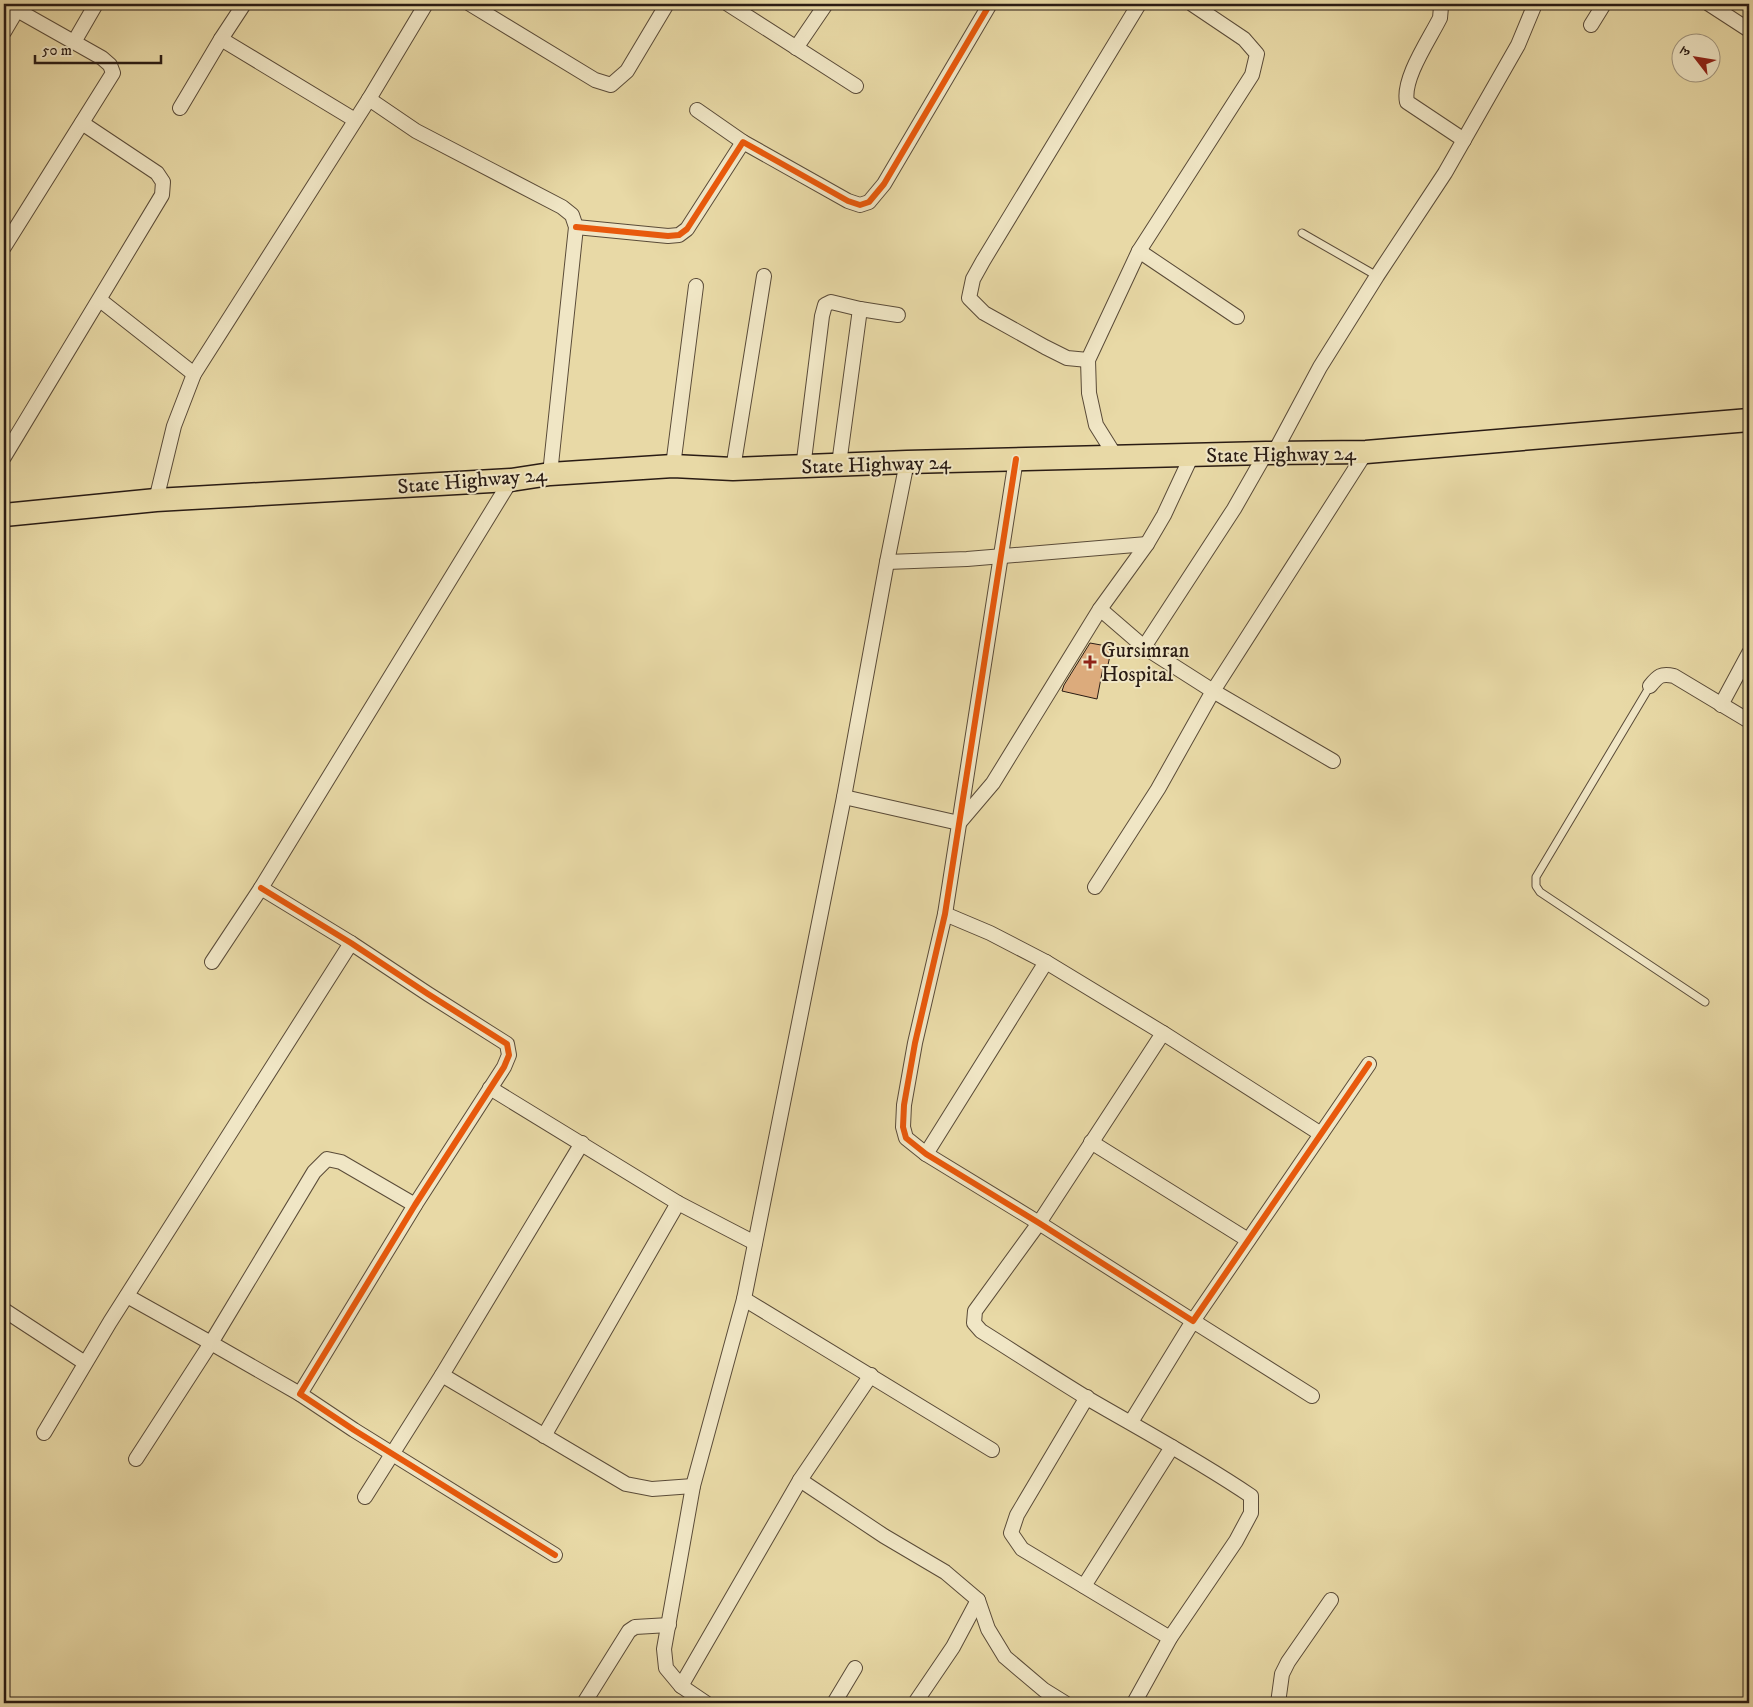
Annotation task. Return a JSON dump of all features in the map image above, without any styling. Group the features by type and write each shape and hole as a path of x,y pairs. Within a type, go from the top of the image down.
{"main road":[{"name":"State Highway 24","path":"4,515 156,500 511,480 550,474 673,466 733,470 907,462 1366,452 1749,420"}],"street":[{"path":"74,42 96,4"},
{"path":"180,108 220,39 244,4"},
{"path":"156,500 174,426 194,374 369,98 426,4"},
{"path":"470,4 595,80 611,85 627,71 667,4"},
{"path":"728,4 856,86"},
{"path":"796,48 826,4"},
{"path":"697,110 742,142 848,201 860,205 869,202 884,184 990,4"},
{"path":"1088,360 1067,358 1045,347 984,313 969,298 973,279 983,261 1139,4"},
{"path":"1116,457 1096,425 1089,393 1088,360 1139,251 1252,75 1258,54 1244,39 1192,4"},
{"path":"1439,4 1441,7 1440,18 1408,81 1405,93 1407,102 1464,140"},
{"path":"1144,647 1270,453 1320,367 1377,276 1445,174 1518,45 1535,4"},
{"path":"1591,25 1604,4"},
{"path":"1709,4 1749,30"},
{"path":"4,32 19,7 102,58 110,66 113,73 4,247"},
{"path":"220,39 355,120"},
{"path":"369,98 416,131 562,207 572,215 576,227 550,474"},
{"path":"4,457 162,195 163,182 158,174 82,122"},
{"path":"576,227 668,236 679,235 687,229 742,142"},
{"path":"1139,251 1237,317"},
{"path":"733,470 764,276"},
{"path":"673,466 696,286"},
{"path":"100,300 194,374"},
{"path":"804,468 822,316 825,305 831,302 898,315"},
{"path":"839,464 860,309"},
{"path":"1095,887 1158,789 1213,691 1366,452"},
{"path":"959,823 993,783 1100,609 1147,544 1164,515 1192,455"},
{"path":"1016,460 945,914 915,1043 902,1127 906,1138 926,1154 1039,1222 1312,1396"},
{"path":"706,1703 681,1686 666,1668 664,1648 693,1486 744,1298 844,797 907,462"},
{"path":"212,962 261,888 511,480"},
{"path":"887,562 967,559 1147,544"},
{"path":"1100,609 1144,647 1213,691 1332,760"},
{"path":"1721,705 1749,653"},
{"path":"1650,686 1657,676 1664,673 1674,676 1749,721"},
{"path":"844,797 959,823"},
{"path":"261,888 351,943 506,1044 509,1055 300,1394"},
{"path":"945,914 990,933 1046,962 1163,1033 1321,1134"},
{"path":"44,1433 85,1363 351,943"},
{"path":"926,1154 1046,962"},
{"path":"1134,1703 1170,1638 1236,1541 1251,1513 1250,1496 1131,1422 1088,1398 981,1331 974,1324 975,1311 1039,1222 1163,1033"},
{"path":"1131,1422 1193,1321 1369,1064"},
{"path":"490,1088 678,1203 755,1243"},
{"path":"1091,1142 1248,1240"},
{"path":"365,1497 442,1375 582,1143"},
{"path":"136,1459 211,1344 314,1172 327,1159 341,1162 415,1205"},
{"path":"544,1436 678,1203"},
{"path":"127,1296 300,1394 554,1555"},
{"path":"744,1298 992,1450"},
{"path":"4,1310 85,1363"},
{"path":"442,1375 626,1484 652,1488 693,1486"},
{"path":"681,1686 800,1480 871,1375"},
{"path":"1088,1398 1017,1515 1011,1533 1022,1549 1170,1638"},
{"path":"1084,1586 1172,1447"},
{"path":"800,1480 884,1536 945,1572 978,1600 988,1629 1005,1657 1044,1690 1065,1703"},
{"path":"916,1703 953,1647 978,1600"},
{"path":"1278,1703 1282,1674 1288,1662 1331,1600"},
{"path":"584,1703 628,1631 635,1627 669,1625"},
{"path":"834,1703 856,1668"}],"lane":[{"path":"1302,233 1377,276"},
{"path":"1650,686 1536,877 1536,886 1540,892 1705,1002"}],"building":[{"path":"1090,643 1112,647 1107,669 1103,668 1097,699 1062,691"}],"cycle path":[{"path":"576,227 668,236 679,235 687,229 743,142 848,201 860,205 869,202 884,184 990,4"},
{"path":"1016,459 945,914 915,1043 904,1105 903,1127 906,1138 926,1154 1193,1321 1369,1064"},
{"path":"261,888 351,943 507,1044 509,1055 504,1067 415,1205 300,1394 354,1430 555,1555"}],"place":[{"name":"Gursimran Hospital","path":"1090,662"}]}
